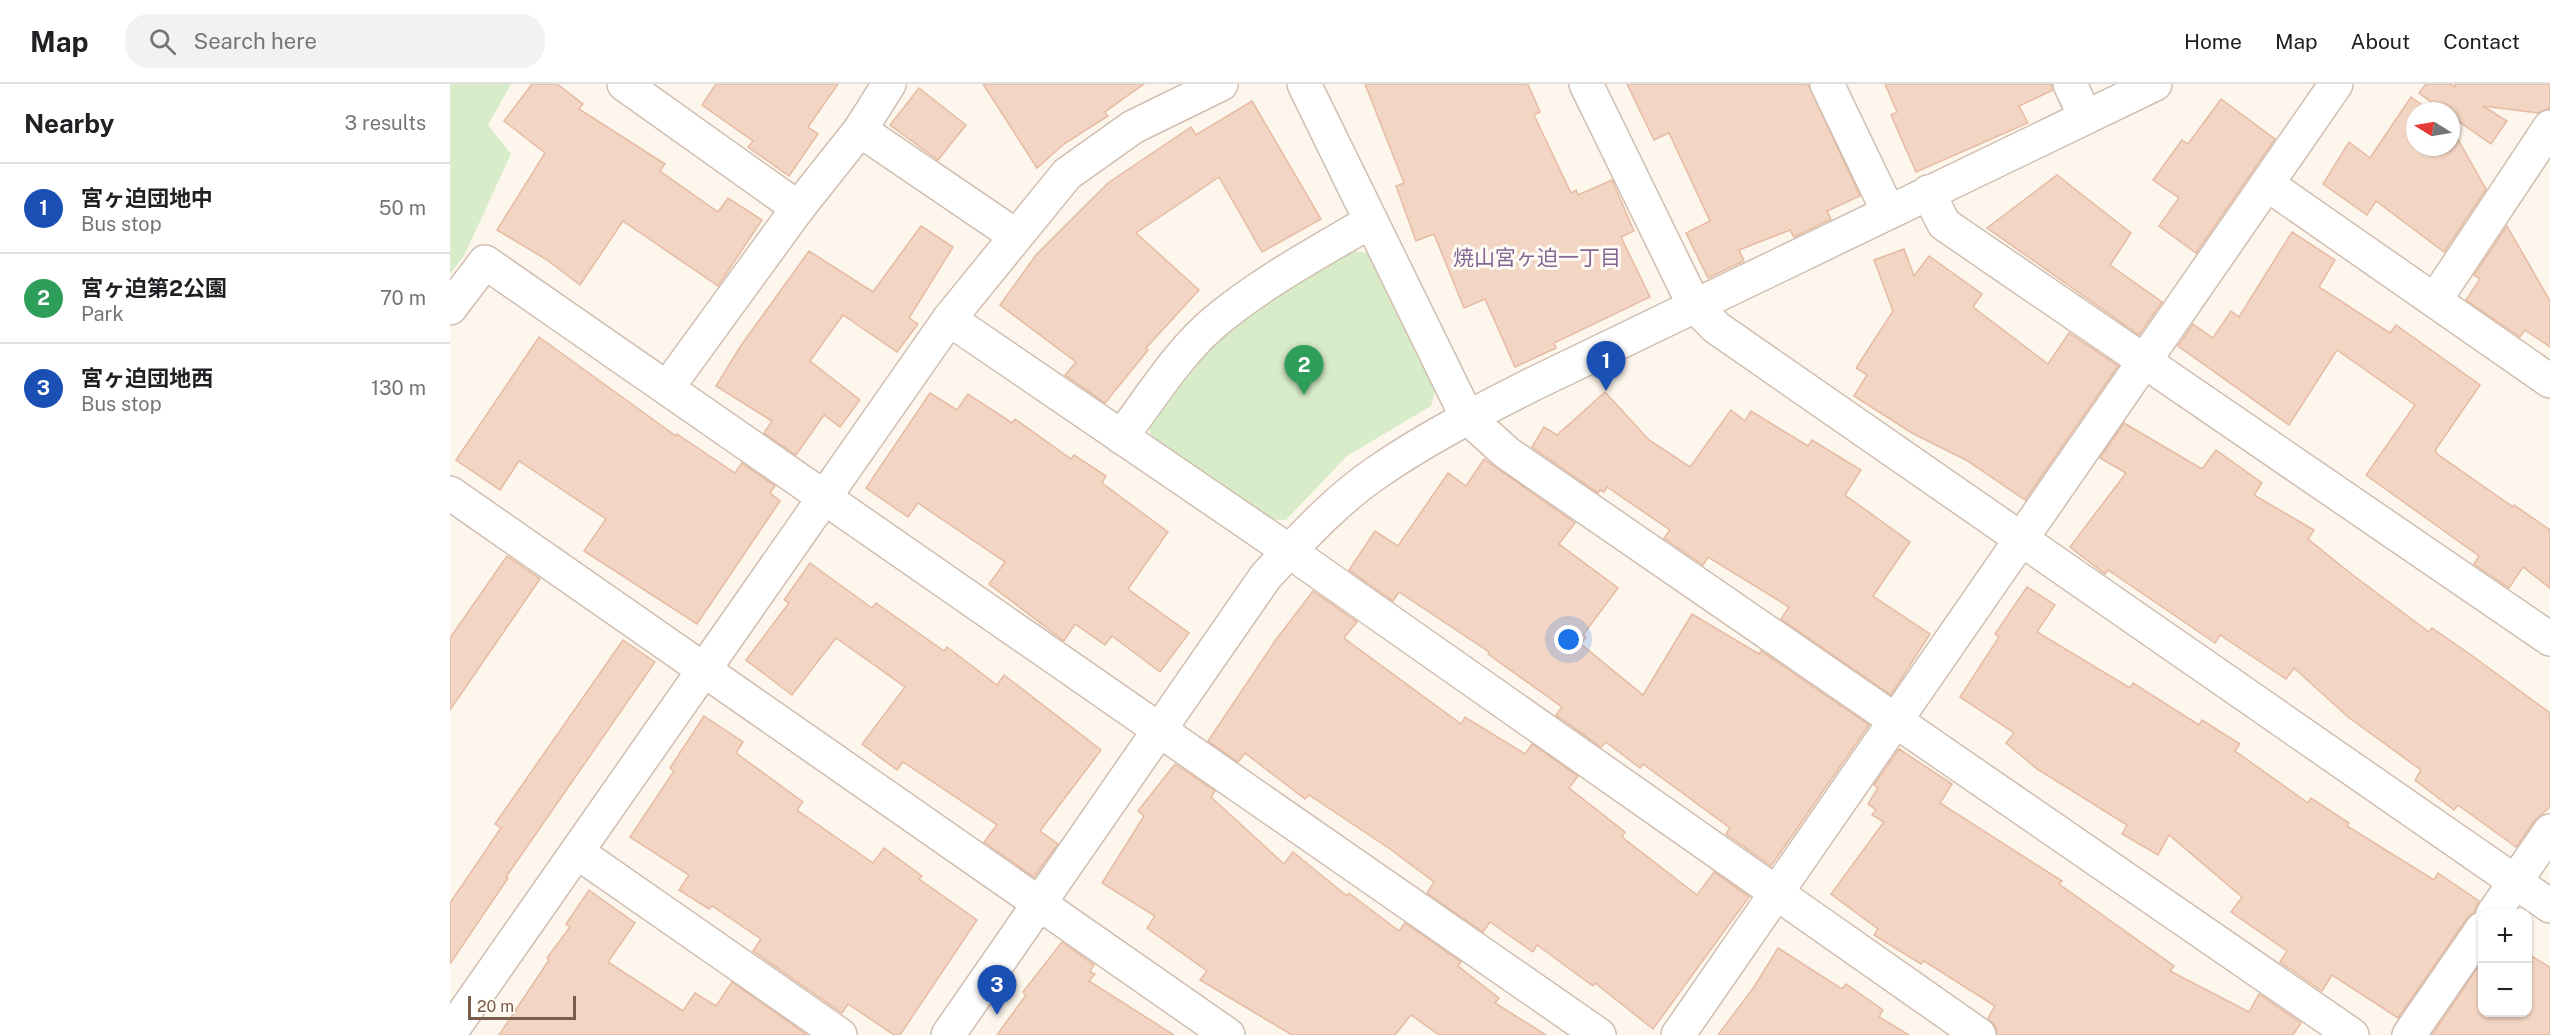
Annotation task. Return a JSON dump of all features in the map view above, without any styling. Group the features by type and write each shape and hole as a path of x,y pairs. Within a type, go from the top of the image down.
{"street":[{"path":"624,84 798,207"},
{"path":"667,388 798,207 860,130 890,84"},
{"path":"456,1029 824,497 949,320 1016,236 1067,174 1132,127 1221,84"},
{"path":"1304,84 1467,417 1507,453 2352,1035"},
{"path":"1586,84 1694,305 1717,328 2550,906"},
{"path":"1827,84 1888,211"},
{"path":"2070,84 2085,116"},
{"path":"948,1035 1266,576 1309,531 1374,474 1467,417 1888,211 2155,84"},
{"path":"1678,1035 2336,84"},
{"path":"2434,300 2550,128"},
{"path":"860,130 1016,236"},
{"path":"2267,184 2550,381"},
{"path":"1928,192 1944,224 2550,639"},
{"path":"1121,437 1180,360 1216,321 1289,269 1371,221"},
{"path":"450,308 485,262 1599,1035"},
{"path":"949,320 1289,551 1979,1035"},
{"path":"450,493 1228,1035"},
{"path":"2496,909 2550,831"},
{"path":"577,852 840,1035"},
{"path":"2409,1035 2478,935"}],"green space":[{"path":"450,84 511,84 488,125 511,154 464,256 450,274"},
{"path":"1351,250 1370,254 1437,384 1431,406 1347,456 1286,520 1260,519 1152,441 1149,427 1221,333"}],"building":[{"path":"532,84 557,84 583,104 579,109 665,164 660,171 718,212 728,198 762,220 718,286 623,221 580,285 547,260 497,230 545,153 504,121"},
{"path":"716,84 838,84 808,127 818,134 789,176 748,147 753,141 702,105"},
{"path":"983,84 1144,84 1105,112 1108,116 1064,144 1037,168"},
{"path":"1365,84 1528,84 1540,112 1534,115 1571,193 1576,190 1578,195 1612,180 1634,231 1621,237 1650,297 1554,343 1556,348 1515,367 1485,299 1464,308 1434,234 1416,241 1396,186 1404,183"},
{"path":"1627,84 1808,84 1860,196 1827,211 1831,219 1794,237 1790,230 1739,250 1744,261 1708,278 1686,233 1710,221 1669,133 1654,140"},
{"path":"1885,84 2052,84 2053,90 2019,106 2028,123 1916,172 1891,115 1897,112"},
{"path":"2426,84 2450,84 2455,87 2455,84 2550,84 2550,108 2538,113 2483,106 2507,121 2491,144 2460,122 2460,102 2432,102 2419,93"},
{"path":"919,88 966,125 938,160 890,125"},
{"path":"2411,97 2418,102 2408,102"},
{"path":"2221,99 2275,139 2196,253 2159,226 2179,198 2153,180 2182,140 2188,144"},
{"path":"1252,101 1321,219 1262,252 1219,177 1136,233 1199,290 1146,348 1148,350 1105,403 1065,375 1076,362 1000,305 1036,255 1108,183 1191,127 1196,135"},
{"path":"2406,104 2406,156 2460,156 2460,143 2486,189 2444,252 2376,201 2367,215 2323,184 2349,142 2370,158"},
{"path":"2057,175 2131,233 2110,265 2162,302 2139,335 1987,228"},
{"path":"921,226 953,247 909,318 918,324 897,352 843,315 810,361 860,400 840,427 824,415 796,455 764,433 772,421 716,386 740,347 809,251 873,292"},
{"path":"2507,226 2550,301 2550,347 2525,330 2520,337 2466,300 2480,279 2474,275"},
{"path":"2292,232 2335,260 2319,287 2390,333 2396,325 2480,385 2436,449 2436,453 2550,530 2550,588 2523,567 2509,588 2474,564 2479,556 2366,475 2415,405 2337,350 2289,425 2178,346 2193,324 2213,338 2231,311 2239,317"},
{"path":"1904,249 1914,276 1929,256 1982,294 1973,307 2048,364 2069,333 2118,366 2025,500 1966,460 1912,433 1854,396 1867,375 1856,368 1893,311 1874,260"},
{"path":"539,337 676,436 677,434 735,473 742,463 775,486 770,493 780,501 697,624 584,551 606,519 519,461 500,490 456,460"},
{"path":"1605,392 1649,440 1690,467 1731,410 1745,421 1751,411 1808,446 1812,440 1861,470 1845,495 1910,542 1873,596 1930,634 1891,695 1781,619 1789,607 1708,557 1703,565 1664,538 1670,530 1607,487 1604,492 1600,490 1598,493 1532,447 1544,427 1557,435"},
{"path":"930,393 957,410 968,394 1012,423 1015,419 1071,459 1074,455 1106,476 1102,483 1168,532 1128,589 1189,633 1160,672 1112,636 1105,645 1075,624 1064,641 989,584 1005,562 918,503 908,517 866,488"},
{"path":"2124,423 2202,469 2216,450 2262,483 2254,495 2314,530 2308,539 2354,576 2429,632 2432,628 2550,713 2550,807 2535,820 2516,847 2458,805 2454,810 2415,780 2421,770 2348,717 2294,668 2286,679 2220,635 2215,643 2108,570 2105,574 2070,547 2126,473 2100,458"},
{"path":"1484,459 1575,523 1559,544 1618,588 1583,635 1586,637 1581,644 1643,695 1692,614 1759,654 1761,651 1869,725 1771,866 1726,834 1730,828 1643,764 1640,768 1606,742 1601,747 1556,715 1562,707 1488,654 1489,652 1399,592 1393,601 1349,570 1375,531 1398,546 1448,473 1466,486"},
{"path":"507,556 540,579 450,710 450,638"},
{"path":"810,563 872,608 876,603 944,651 947,647 997,685 1004,675 1101,750 1040,831 1058,844 1034,877 984,842 997,825 903,762 897,770 862,744 905,687 836,638 792,695 746,660 789,603 784,600"},
{"path":"2027,587 2055,605 2037,632 2130,688 2133,683 2199,725 2202,720 2240,744 2235,751 2308,803 2311,798 2349,823 2347,826 2434,880 2438,873 2479,901 2474,912 2467,918 2398,1018 2332,975 2322,991 2280,962 2287,951 2231,912 2242,897 2169,835 2158,855 2122,834 2127,825 2037,769 2006,743 2014,733 1960,697 1999,637 1995,634"},
{"path":"1313,591 1357,622 1344,638 1461,724 1465,717 1525,754 1532,744 1578,776 1569,788 1625,832 1622,837 1697,895 1714,872 1749,897 1653,1029 1595,983 1593,986 1537,945 1533,952 1490,922 1483,932 1427,893 1434,882 1390,849 1309,795 1305,799 1245,753 1238,762 1208,741 1275,641"},
{"path":"623,640 655,662 506,877 508,878 450,964 450,903 501,828 495,824"},
{"path":"704,716 743,742 736,753 803,802 797,810 873,863 884,848 922,876 919,879 977,920 900,1035 894,1035 848,1004 842,1013 753,951 761,939 712,906 709,909 679,890 689,875 630,837 674,771 670,768"},
{"path":"1899,749 1952,784 1940,803 2062,881 2059,884 2174,966 2170,971 2249,1012 2259,994 2301,1023 2293,1035 1997,1035 1996,1027 1988,1018 1995,1006 1924,961 1921,964 1874,935 1878,929 1831,894 1884,822 1872,815 1876,810 1868,804 1878,788 1874,785"},
{"path":"1175,764 1215,791 1211,797 1284,864 1293,852 1347,896 1349,893 1399,931 1405,923 1461,962 1458,966 1499,998 1495,1003 1546,1035 1439,1035 1411,1015 1395,1035 1292,1035 1200,980 1207,971 1147,928 1155,916 1102,883 1144,816 1138,811"},
{"path":"589,890 635,923 608,962 683,1011 695,993 716,1006 732,982 807,1035 499,1035 549,960 547,958 570,927 566,924"},
{"path":"1062,942 1094,965 1090,972 1095,974 1089,981 1174,1035 997,1035 1026,995 1023,992"},
{"path":"1778,948 1842,989 1846,984 1883,1010 1879,1017 1909,1035 1718,1035 1754,987"},
{"path":"2532,956 2550,967 2550,1035 2432,1035 2478,967 2478,1017 2532,1017"}],"place":[{"name":"宮ヶ迫団地中","path":"1606,391"},
{"name":"宮ヶ迫第2公園","path":"1304,395"},
{"name":"宮ヶ迫団地西","path":"997,1015"}],"district":[{"name":"焼山宮ヶ迫一丁目","path":"1537,258"}]}
